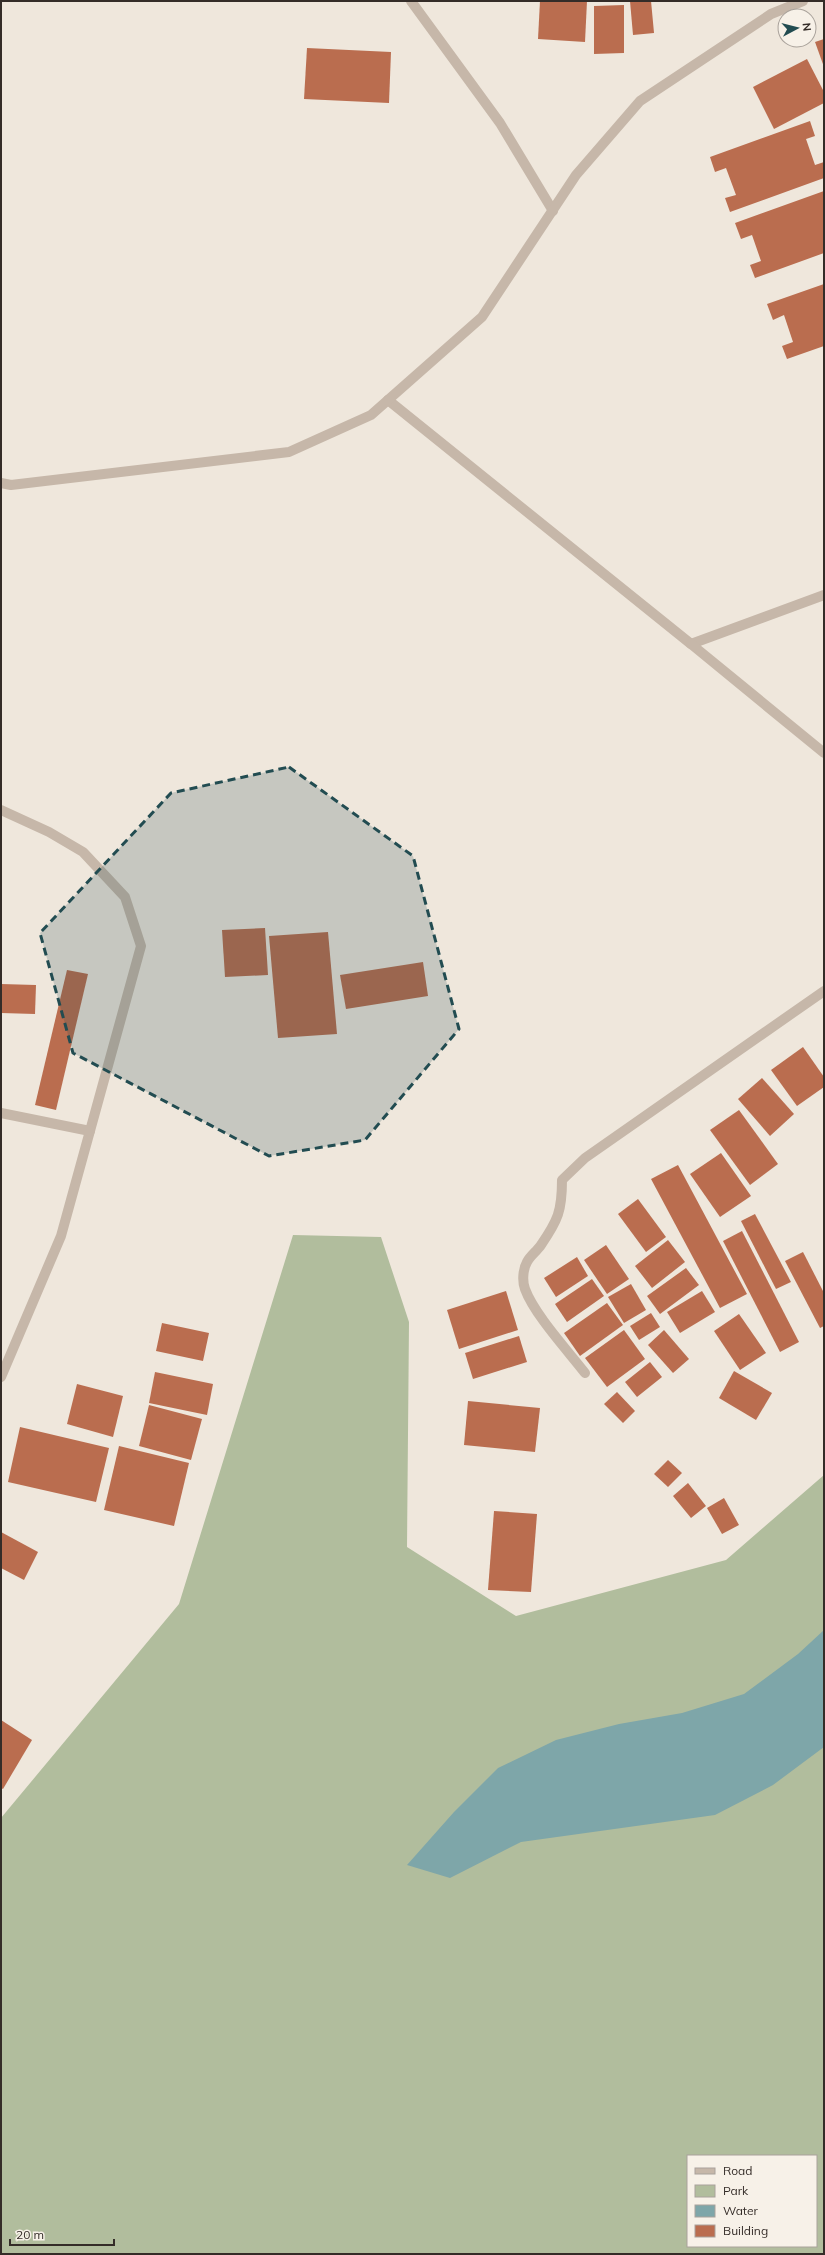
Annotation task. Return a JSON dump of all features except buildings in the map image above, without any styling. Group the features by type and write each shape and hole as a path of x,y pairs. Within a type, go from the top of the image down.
{"street":[{"path":"411,1 500,123 553,211"},
{"path":"1,483 11,485 290,452 371,414 482,317 576,175 640,101 771,14 803,1"},
{"path":"388,400 824,753"},
{"path":"691,644 824,596"},
{"path":"1,810 49,832 83,852 125,897 141,946 61,1236 1,1376"},
{"path":"585,1374 542,1319 525,1288 524,1275 527,1262 540,1247 556,1222 562,1205 562,1180 585,1158 824,991"},
{"path":"1,1113 90,1132"}],"highlighted area":[{"path":"289,767 413,856 459,1029 365,1140 269,1156 73,1053 40,933 171,793"}],"green space":[{"path":"293,1235 381,1237 409,1322 407,1547 516,1616 726,1560 824,1475 824,2254 1,2254 1,1818 179,1604"}],"water":[{"path":"824,1630 824,1747 773,1785 715,1815 521,1842 450,1878 407,1865 454,1812 498,1768 556,1740 619,1724 682,1713 744,1694 798,1654"}]}
